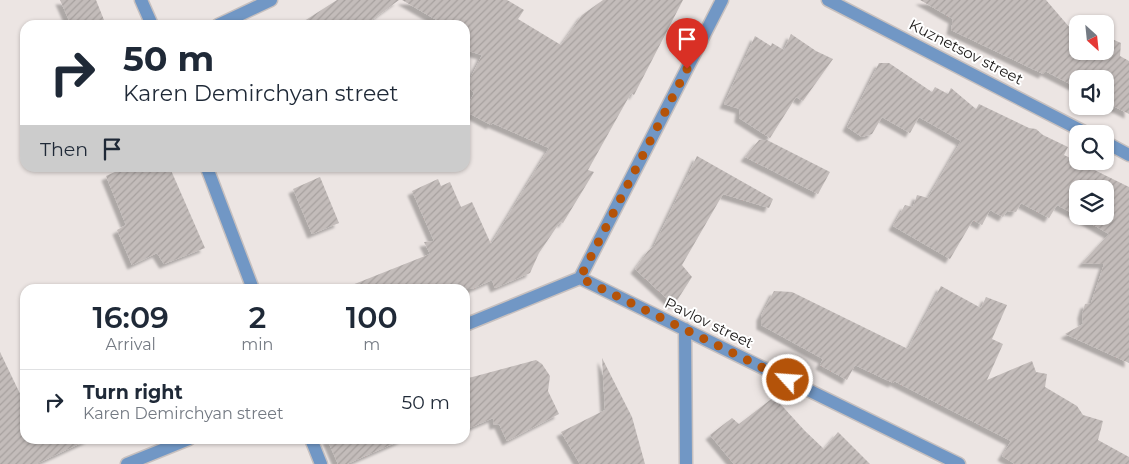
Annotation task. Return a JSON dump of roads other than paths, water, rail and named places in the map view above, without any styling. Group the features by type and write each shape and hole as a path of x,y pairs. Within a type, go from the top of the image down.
{"street":[{"path":"141,0 150,20"},
{"path":"229,20 271,0"},
{"path":"470,323 580,278 722,0"},
{"name":"Kuznetsov street","path":"828,0 1071,125"},
{"path":"1114,147 1129,155"},
{"path":"209,172 251,284"},
{"name":"Pavlov street","path":"580,278 959,464"},
{"path":"685,329 686,464"},
{"path":"127,464 177,444"},
{"path":"313,444 321,464"}]}
